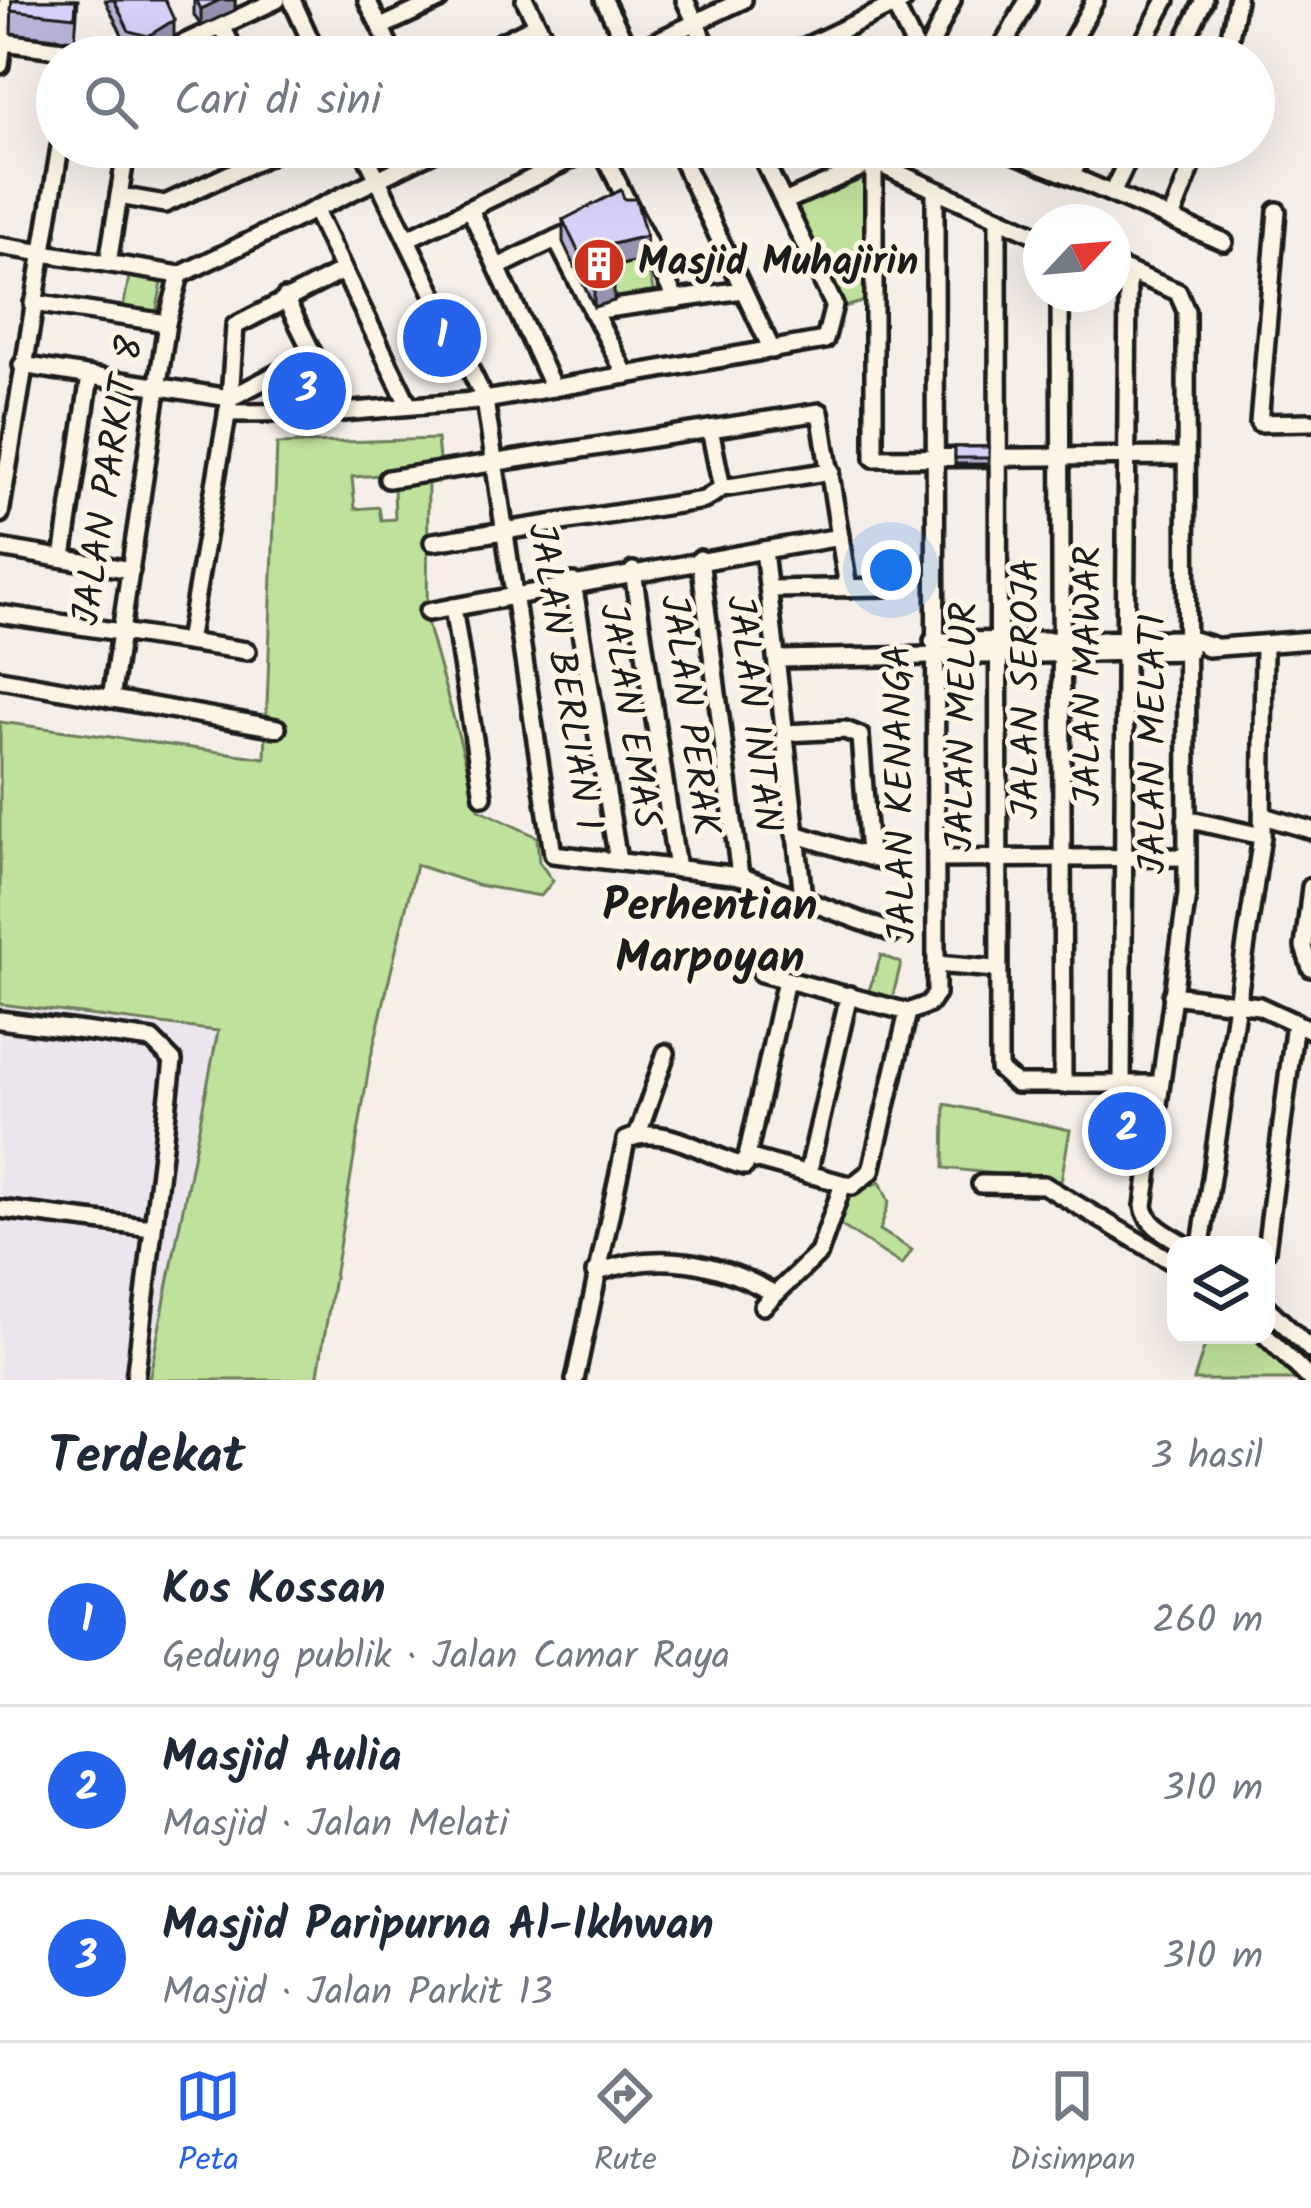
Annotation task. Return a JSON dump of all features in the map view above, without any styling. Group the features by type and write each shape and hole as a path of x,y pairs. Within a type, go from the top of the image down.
{"street":[{"path":"0,65 8,0"},
{"path":"200,36 277,0"},
{"path":"292,0 308,36"},
{"path":"368,0 385,36"},
{"path":"381,27 439,0"},
{"path":"525,0 543,36"},
{"path":"604,0 619,36"},
{"path":"686,0 702,36"},
{"path":"669,36 742,0"},
{"path":"933,36 952,0"},
{"path":"1008,36 1028,0"},
{"path":"1075,36 1095,0"},
{"path":"1146,36 1166,0"},
{"path":"1187,36 1204,0"},
{"path":"826,36 897,1 913,36"},
{"path":"1227,36 1229,4"},
{"path":"514,36 537,25"},
{"path":"222,26 227,36"},
{"path":"3,36 36,45"},
{"path":"0,514 56,168"},
{"path":"108,263 124,168"},
{"path":"119,196 165,204 240,168"},
{"name":"JALAN BERLIAN 1","path":"372,168 485,400 553,854 740,876 893,933"},
{"path":"0,246 180,275 401,168"},
{"path":"407,239 555,168"},
{"path":"610,168 676,300"},
{"path":"686,168 772,350"},
{"path":"22,365 160,386 228,405 341,412 485,400 825,340 835,314 767,168"},
{"path":"784,202 851,168"},
{"path":"877,168 871,454 879,460 998,461 1186,456"},
{"path":"898,168 934,191 1023,229"},
{"path":"1052,168 1224,242"},
{"path":"1071,176 1075,168"},
{"path":"1112,194 1124,168"},
{"path":"1171,219 1191,168"},
{"name":"JALAN KENANGA","path":"934,191 936,964"},
{"path":"610,211 629,201"},
{"path":"470,209 553,388"},
{"path":"315,212 409,406"},
{"path":"1277,212 1259,423 1311,422"},
{"name":"JALAN MELUR","path":"998,219 1000,647 995,969 999,1069 1004,1079 1016,1084 1159,1084"},
{"path":"498,267 574,230"},
{"path":"556,239 626,375"},
{"path":"188,642 228,405 236,324 342,271"},
{"name":"JALAN MELATI","path":"1131,273 1184,299 1187,894 1159,1084 1146,1216 1173,1236"},
{"name":"JALAN PARKIT 8","path":"111,699 167,323 180,275"},
{"path":"592,311 743,290"},
{"path":"285,298 341,412"},
{"path":"33,302 167,323"},
{"name":"JALAN SEROJA","path":"1060,312 1063,1084"},
{"name":"JALAN MAWAR","path":"1121,312 1122,1082"},
{"path":"228,405 313,355"},
{"path":"63,558 90,376"},
{"path":"388,479 820,412 848,587"},
{"path":"710,429 722,488"},
{"path":"433,542 704,500 722,488 831,471"},
{"path":"428,612 633,571 840,537"},
{"path":"0,548 131,570"},
{"path":"764,550 803,897"},
{"name":"JALAN INTAN","path":"700,559 740,876"},
{"name":"JALAN PERAK","path":"633,571 677,869"},
{"name":"JALAN EMAS","path":"573,582 618,862"},
{"path":"770,589 885,587"},
{"path":"453,607 483,796"},
{"path":"0,614 247,651"},
{"path":"779,659 933,648 1264,646 1311,640"},
{"path":"1203,1236 1262,836 1264,646"},
{"path":"0,679 277,728"},
{"path":"786,734 845,730 860,736 877,858 795,834"},
{"path":"1263,816 1311,830"},
{"path":"1186,819 1262,836"},
{"path":"937,859 1187,857"},
{"path":"1309,963 1311,887"},
{"path":"761,973 908,1012 929,1004 936,994 936,964 995,969"},
{"path":"575,1380 619,1153 626,1140 638,1134 681,1140 715,1159 745,1166 786,980"},
{"path":"808,1174 849,995"},
{"path":"1172,995 1239,1002 1303,1026 1268,1236"},
{"path":"747,1157 852,1186 871,1172 908,1012"},
{"path":"0,1021 152,1040 168,1050 175,1073 135,1380"},
{"path":"638,1134 665,1053"},
{"path":"595,1273 617,1264 701,1262 727,1267 769,1300 819,1253 843,1184"},
{"path":"981,1184 1044,1186 1167,1259"},
{"path":"0,1209 152,1228"},
{"path":"1275,1316 1311,1350"},
{"path":"1274,1344 1311,1380"}],"shaded area":[{"path":"0,1004 218,1031 149,1380 0,1380"}],"green space":[{"path":"867,170 865,301 838,309 789,210"},
{"path":"646,259 654,294 614,301 604,269"},
{"path":"129,277 162,283 156,314 123,308"},
{"path":"437,439 439,459 414,473 352,477 355,509 379,507 381,520 395,519 394,486 428,482 427,623 479,809 537,837 539,862 553,881 541,896 477,885 416,865 370,1061 317,1380 149,1380 218,1031 0,1004 0,722 265,758 277,444"},
{"path":"881,955 901,963 890,1008 866,999"},
{"path":"945,1104 1070,1130 1061,1181 944,1168"},
{"path":"880,1182 889,1202 880,1230 912,1250 902,1265 837,1223 851,1193"},
{"path":"1205,1344 1270,1344 1307,1380 1194,1380"}],"building":[{"path":"12,0 76,0 75,17 11,10"},
{"path":"114,0 165,0 174,20 148,36 129,31"},
{"path":"196,0 220,0 201,9"},
{"path":"621,190 624,199 636,199 646,236 604,246 614,278 594,284 563,220"},
{"path":"955,447 989,447 989,458 955,458"}],"place":[{"name":"Masjid Muhajirin","path":"599,264"},
{"name":"Kos Kossan","path":"442,338"},
{"name":"Masjid Paripurna Al-Ikhwan","path":"307,391"},
{"name":"Masjid Aulia","path":"1127,1131"}],"district":[{"name":"Perhentian Marpoyan","path":"710,934"}]}
